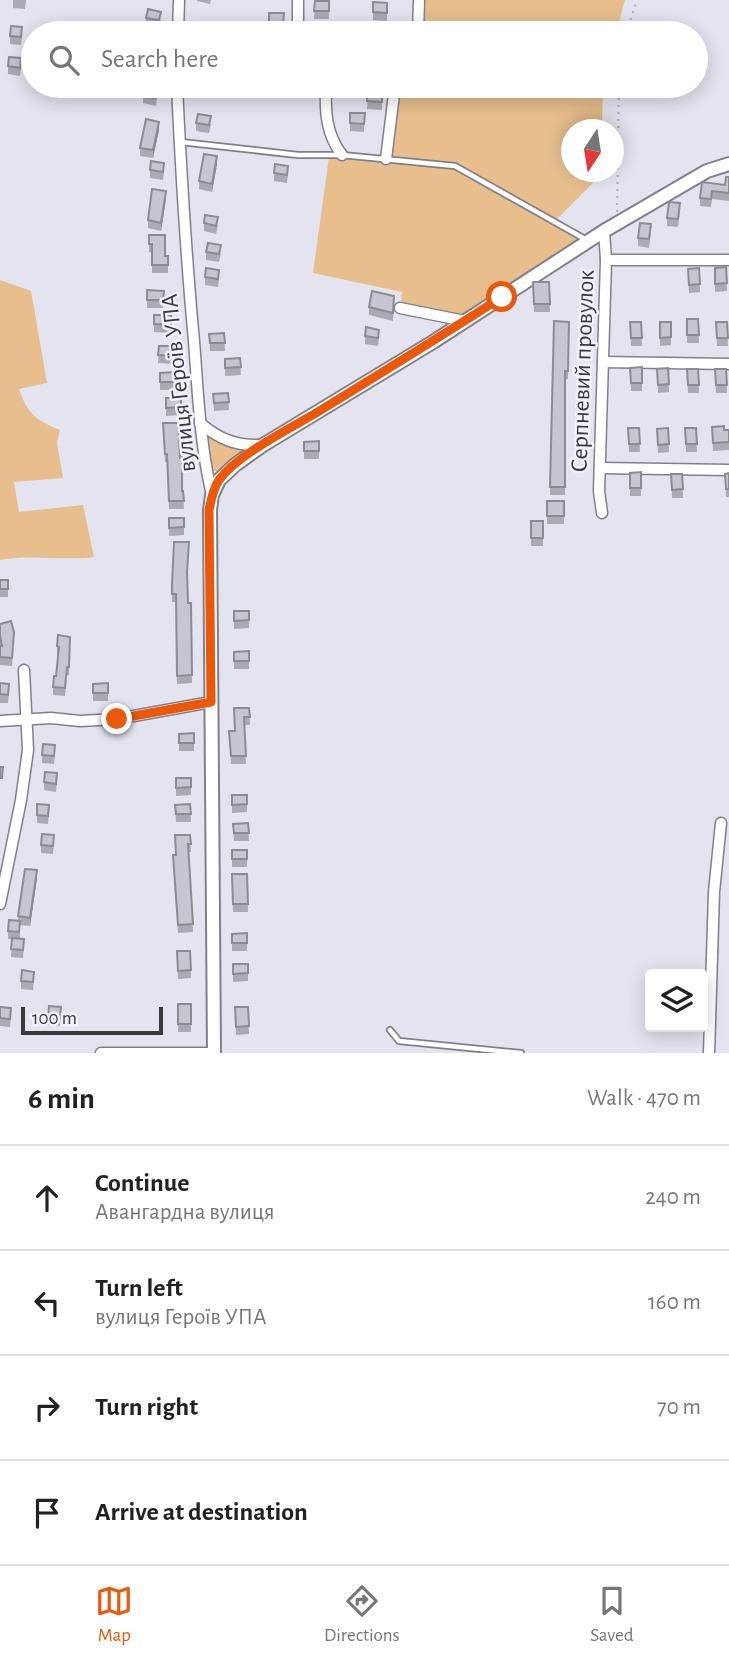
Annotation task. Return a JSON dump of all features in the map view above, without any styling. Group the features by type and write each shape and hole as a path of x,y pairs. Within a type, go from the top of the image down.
{"street":[{"path":"178,21 179,0"},
{"path":"298,0 298,21"},
{"path":"418,21 419,0"},
{"name":"вулиця Героїв УПА","path":"178,98 201,423 212,495 209,510 214,1053"},
{"path":"326,98 330,135 342,155"},
{"path":"386,159 394,98"},
{"path":"212,495 219,480 263,445 465,321 604,231 706,171 729,164"},
{"name":"Серпневий провулок","path":"602,513 599,491 606,260 604,231"},
{"path":"606,260 729,260"},
{"path":"400,308 465,321"},
{"path":"603,362 729,364"},
{"path":"201,423 227,441 243,446 263,445"},
{"path":"600,468 729,470"},
{"path":"0,904 22,800 28,750 24,670"},
{"path":"0,721 51,718 80,721 117,719 211,702"},
{"path":"709,1053 714,892 721,823"},
{"path":"101,1053 214,1053"}],"lane":[{"path":"180,142 298,155 342,155 455,166 589,241"},
{"path":"390,1030 400,1041 521,1053"}],"path":[{"path":"630,21 637,0"},
{"path":"617,224 619,98"}],"shaded area":[{"path":"421,0 625,0 619,21 420,21"},
{"path":"397,98 603,98 602,119 561,119 561,182 594,182 556,220 456,164 395,158 391,154"},
{"path":"329,157 455,168 577,236 580,241 464,316 401,302 402,292 313,273"},
{"path":"0,280 31,291 47,383 19,389 34,416 60,430 57,443 63,478 14,482 19,512 83,505 94,557 0,560"},
{"path":"204,430 250,448 220,471 211,471"}],"building":[{"path":"315,1 329,1 329,11 314,11"},
{"path":"373,2 387,3 387,13 373,12"},
{"path":"148,9 161,12 159,20 146,18"},
{"path":"269,13 284,13 283,21 269,21"},
{"path":"11,26 21,27 21,37 10,36"},
{"path":"9,57 21,58 20,68 8,66"},
{"path":"367,98 382,98 382,102 367,101"},
{"path":"350,113 365,113 364,124 350,123"},
{"path":"198,114 211,116 209,125 196,123"},
{"path":"146,119 159,122 153,150 140,148"},
{"path":"204,154 217,156 212,184 199,181"},
{"path":"151,161 164,163 163,172 150,170"},
{"path":"275,164 288,166 287,175 274,173"},
{"path":"726,177 729,177 729,193 712,191 711,199 700,198 702,182 725,185"},
{"path":"152,189 166,191 161,223 148,220"},
{"path":"669,202 680,203 678,219 667,218"},
{"path":"205,215 218,217 216,226 204,223"},
{"path":"640,223 651,224 649,239 638,238"},
{"path":"149,235 165,235 168,265 152,265"},
{"path":"208,243 221,245 219,254 206,252"},
{"path":"726,267 727,283 715,284 715,268"},
{"path":"206,268 219,270 218,279 205,277"},
{"path":"699,268 700,284 689,285 688,269"},
{"path":"533,282 549,282 550,304 534,304"},
{"path":"147,290 164,291 163,300 147,300"},
{"path":"372,291 394,296 393,313 369,307"},
{"path":"154,315 171,315 171,325 154,324"},
{"path":"687,319 698,319 699,335 687,335"},
{"path":"554,321 569,322 568,371 565,371 565,487 550,487"},
{"path":"630,322 641,322 642,338 631,338"},
{"path":"660,322 671,322 671,337 660,338"},
{"path":"716,322 727,322 728,338 717,338"},
{"path":"366,327 379,330 378,338 365,336"},
{"path":"224,333 225,343 210,343 209,334"},
{"path":"159,346 175,346 175,356 158,355"},
{"path":"240,358 241,367 225,368 225,359"},
{"path":"642,367 642,383 631,383 630,368"},
{"path":"668,368 669,384 658,385 657,369"},
{"path":"687,369 698,369 699,385 688,385"},
{"path":"715,369 726,369 727,385 716,385"},
{"path":"175,372 175,382 160,382 160,373"},
{"path":"228,393 229,402 214,403 213,394"},
{"path":"166,398 181,398 181,407 166,408"},
{"path":"163,423 178,423 184,501 169,501"},
{"path":"724,426 724,430 729,430 729,442 713,443 712,427"},
{"path":"628,428 639,428 640,444 629,444"},
{"path":"668,428 669,444 658,445 657,429"},
{"path":"685,428 696,428 697,444 686,444"},
{"path":"319,441 319,451 304,451 304,442"},
{"path":"641,472 641,488 630,488 630,473"},
{"path":"729,473 729,489 726,489 725,474"},
{"path":"671,474 682,474 683,489 672,490"},
{"path":"547,501 564,501 564,516 547,516"},
{"path":"169,518 184,518 184,527 169,528"},
{"path":"531,521 543,521 543,538 531,538"},
{"path":"174,542 189,542 187,572 188,603 191,603 192,675 177,676 176,594 172,594"},
{"path":"0,580 8,580 8,589 0,589"},
{"path":"234,611 249,611 249,620 234,621"},
{"path":"11,621 14,632 12,658 0,657 0,624"},
{"path":"58,635 70,637 65,688 53,687 59,647"},
{"path":"249,651 249,661 234,661 234,652"},
{"path":"0,683 9,684 8,695 0,694"},
{"path":"108,683 108,693 93,693 93,684"},
{"path":"234,708 249,708 250,717 244,717 246,756 231,756 229,731 235,731"},
{"path":"194,733 194,743 179,743 179,734"},
{"path":"43,744 55,745 54,756 42,755"},
{"path":"45,772 57,773 56,784 44,782"},
{"path":"176,778 191,778 191,787 176,788"},
{"path":"232,795 247,795 247,804 232,805"},
{"path":"37,804 49,805 48,816 37,815"},
{"path":"190,804 191,814 176,814 175,805"},
{"path":"248,823 249,833 234,833 233,824"},
{"path":"42,834 54,835 53,846 41,845"},
{"path":"175,835 190,835 191,844 188,844 193,924 178,925 173,855 176,855"},
{"path":"232,850 247,850 247,859 232,859"},
{"path":"25,869 37,870 30,918 18,916"},
{"path":"232,874 247,874 248,904 233,904"},
{"path":"9,920 20,921 19,932 8,931"},
{"path":"247,933 247,943 232,943 232,934"},
{"path":"12,938 24,939 23,950 11,949"},
{"path":"177,951 190,951 191,970 178,971"},
{"path":"233,964 248,964 248,973 233,974"},
{"path":"22,970 34,972 33,982 21,981"},
{"path":"178,1004 191,1004 191,1024 178,1024"},
{"path":"49,1006 61,1007 60,1018 48,1017"},
{"path":"0,1007 11,1008 10,1019 0,1018"},
{"path":"235,1007 248,1007 249,1026 236,1027"}],"route":[{"path":"117,719 211,702 209,510 219,480 263,445 502,297"}]}
